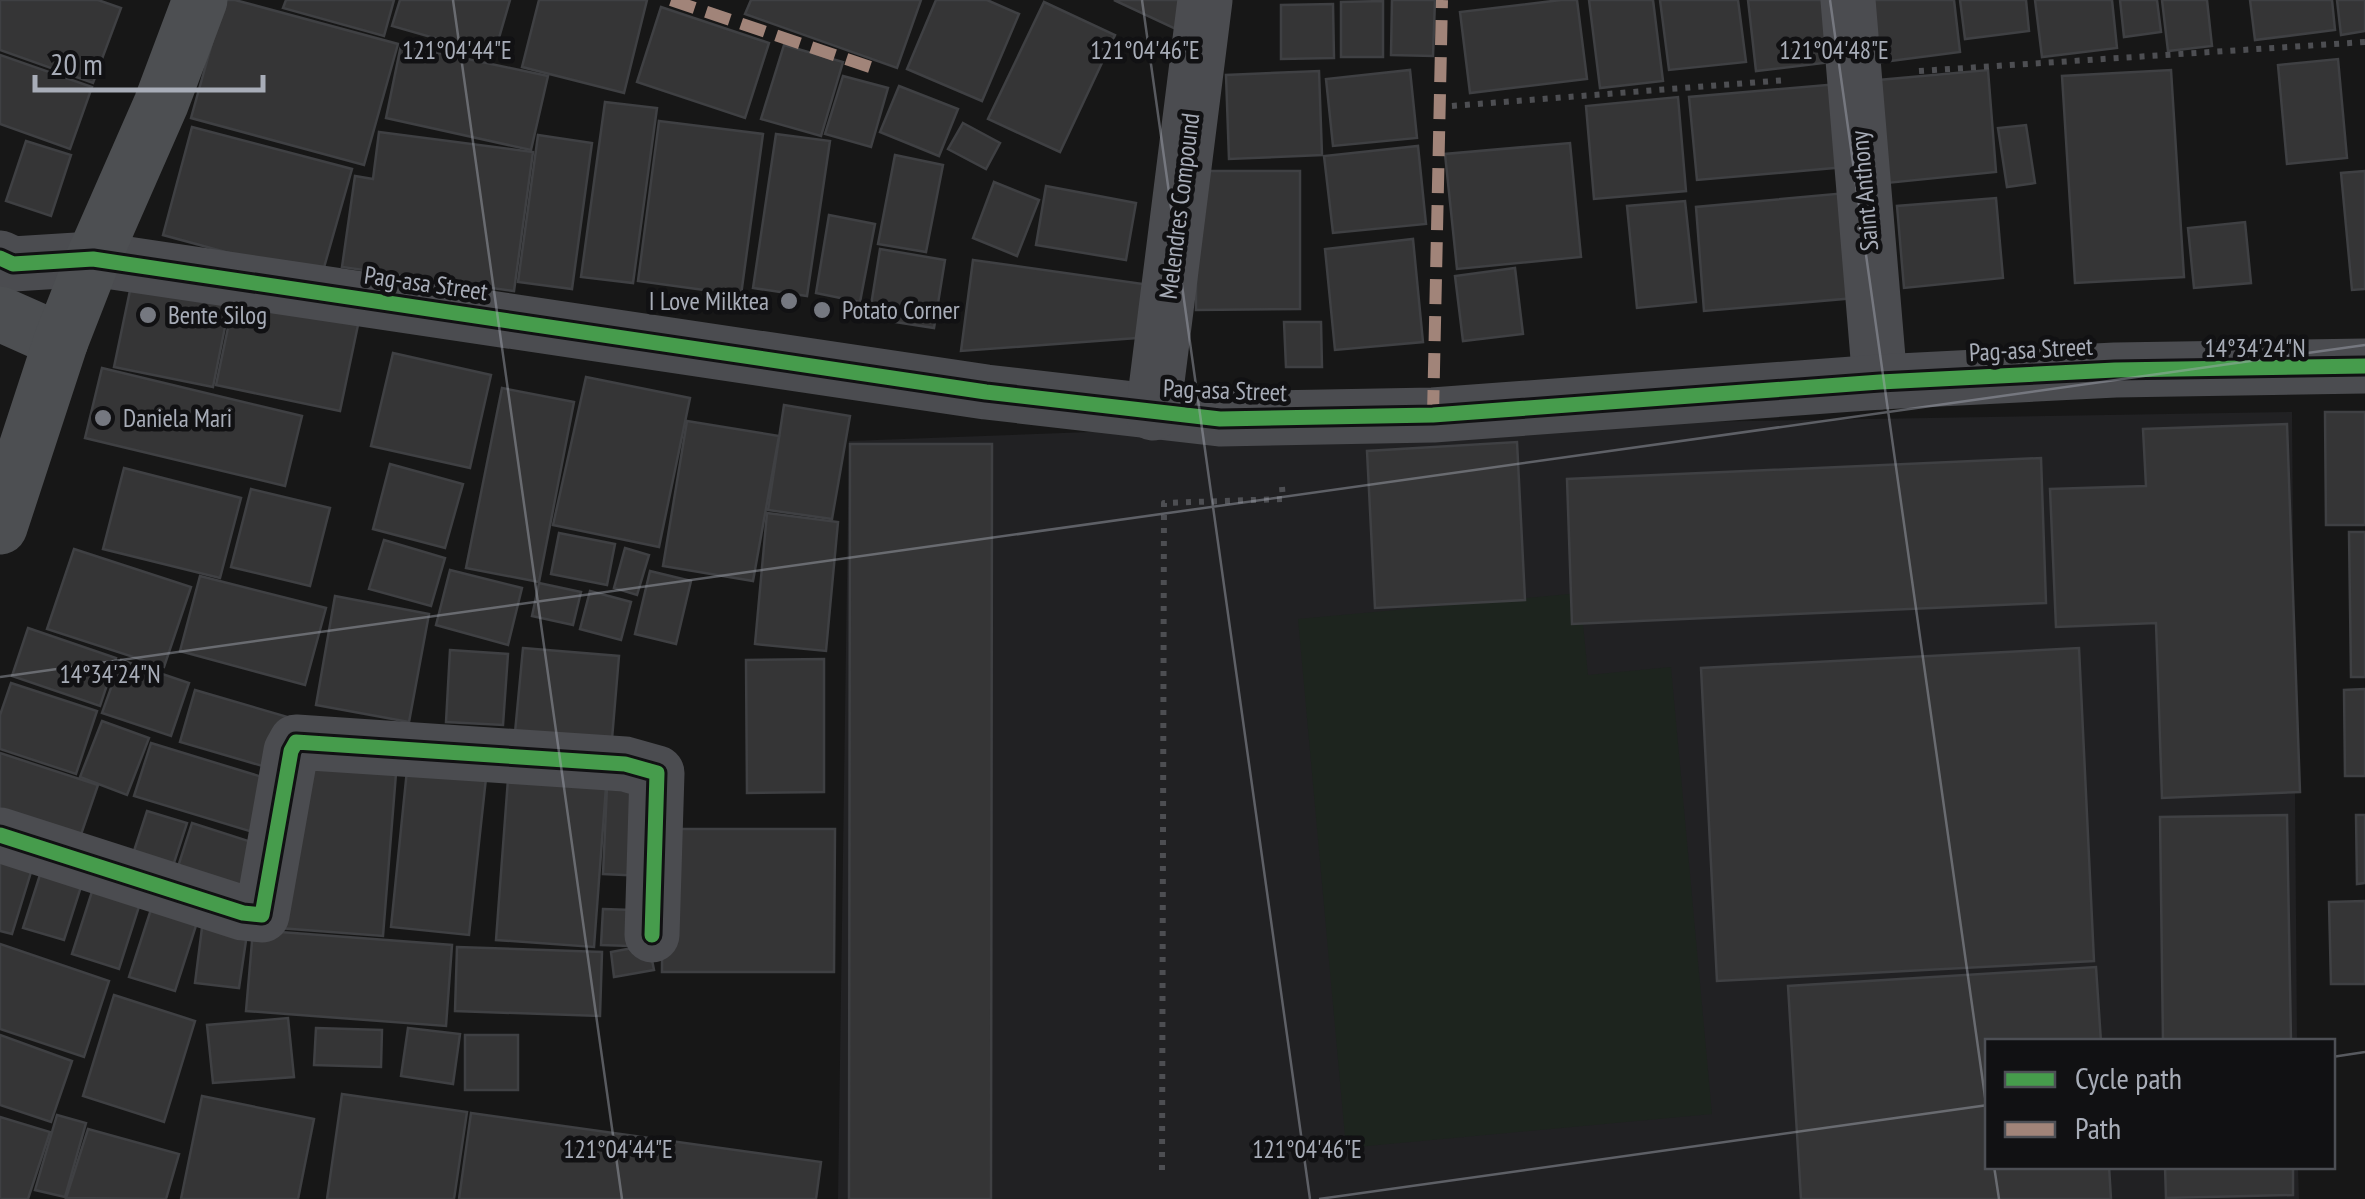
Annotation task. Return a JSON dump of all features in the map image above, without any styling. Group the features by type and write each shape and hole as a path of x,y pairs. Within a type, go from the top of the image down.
{"main road":[{"path":"0,526 61,341 200,0"},
{"path":"0,314 61,341"}],"street":[{"name":"Melendres Compound","path":"1153,413 1205,0"},
{"name":"Saint Anthony","path":"1848,0 1880,382"},
{"name":"Pag-asa Street","path":"0,258 13,264 93,259 986,392 1220,418 1432,416 1880,382 2116,370 2365,366"},
{"path":"0,835 243,914 262,914 296,742 625,764 657,772 652,935"}],"path":[{"path":"1162,1170 1164,503"}],"shaded area":[{"path":"2292,412 2297,1039 1985,1039 1985,1169 2298,1169 2299,1199 838,1199 849,441 1090,432"},
{"path":"1580,593 1588,675 1671,667 1712,1114 1346,1148 1298,619"}],"building":[{"path":"0,0 98,0 121,8 93,83 0,50"},
{"path":"224,0 398,44 364,165 191,118"},
{"path":"286,0 394,0 384,36 283,8"},
{"path":"400,0 510,0 494,55 392,26"},
{"path":"539,0 647,0 624,93 522,67"},
{"path":"751,0 921,0 897,68 745,14"},
{"path":"936,0 987,0 1019,14 982,101 907,69"},
{"path":"1114,0 1185,0 1180,31"},
{"path":"1392,0 1435,0 1433,56 1391,55"},
{"path":"1577,0 1587,79 1470,93 1460,12"},
{"path":"1589,0 1653,0 1663,81 1600,88"},
{"path":"1660,0 1738,0 1746,62 1669,70"},
{"path":"1748,0 1825,0 1832,62 1756,71"},
{"path":"1858,0 1954,0 1960,52 1867,64"},
{"path":"1960,0 2026,0 2029,31 1965,39"},
{"path":"2035,0 2112,0 2117,48 2042,57"},
{"path":"2120,0 2157,0 2161,32 2124,37"},
{"path":"2162,0 2207,0 2212,46 2168,51"},
{"path":"2250,0 2332,0 2335,30 2255,40"},
{"path":"2337,0 2365,0 2365,31 2341,35"},
{"path":"1383,1 1383,57 1341,57 1341,2"},
{"path":"1044,2 1115,35 1060,152 988,119"},
{"path":"1333,4 1334,58 1281,59 1281,5"},
{"path":"661,7 769,43 745,118 637,82"},
{"path":"401,45 548,76 531,150 386,118"},
{"path":"784,45 843,62 821,136 761,119"},
{"path":"0,55 92,87 70,149 0,124"},
{"path":"2338,59 2347,158 2287,164 2278,65"},
{"path":"1410,70 1417,138 1333,146 1326,79"},
{"path":"1988,70 1996,172 1877,184 1868,81"},
{"path":"2171,70 2184,277 2075,283 2062,76"},
{"path":"1319,71 1322,155 1229,159 1226,75"},
{"path":"843,76 888,88 871,147 825,134"},
{"path":"1838,84 1845,167 1697,180 1689,97"},
{"path":"899,86 958,109 939,156 880,132"},
{"path":"1678,97 1686,191 1594,199 1586,106"},
{"path":"605,102 657,108 633,283 581,277"},
{"path":"659,121 763,134 741,295 638,281"},
{"path":"963,123 1000,143 986,169 948,149"},
{"path":"2026,125 2035,183 2007,187 1998,128"},
{"path":"192,127 352,169 321,278 163,235"},
{"path":"379,132 533,152 514,291 342,267 355,176 373,179"},
{"path":"776,134 830,141 807,296 753,288"},
{"path":"538,135 592,143 572,289 518,282"},
{"path":"26,141 71,155 51,216 6,201"},
{"path":"1570,143 1581,257 1457,269 1445,154"},
{"path":"1418,146 1426,224 1333,233 1324,156"},
{"path":"895,155 943,165 926,252 878,244"},
{"path":"1196,171 1300,171 1300,309 1196,310"},
{"path":"2365,171 2365,289 2352,290 2341,173"},
{"path":"994,182 1039,200 1017,256 973,238"},
{"path":"1046,186 1136,203 1126,260 1036,245"},
{"path":"1846,193 1855,298 1704,311 1696,207"},
{"path":"1996,198 2003,278 1904,288 1897,206"},
{"path":"1685,201 1696,302 1637,308 1627,206"},
{"path":"829,215 875,224 860,302 816,293"},
{"path":"2245,222 2251,283 2194,288 2188,228"},
{"path":"1413,239 1423,342 1335,350 1325,249"},
{"path":"880,249 945,260 934,328 869,318"},
{"path":"973,260 1157,286 1150,337 961,351"},
{"path":"1515,268 1523,334 1463,341 1455,276"},
{"path":"132,281 230,302 213,387 114,367"},
{"path":"234,299 358,325 340,411 216,385"},
{"path":"1284,322 1321,322 1322,367 1286,367"},
{"path":"393,353 491,375 470,468 371,446"},
{"path":"102,368 302,416 285,486 85,438"},
{"path":"586,377 690,398 659,547 553,525"},
{"path":"502,388 574,402 539,582 466,568"},
{"path":"784,405 850,416 832,519 768,510"},
{"path":"2325,412 2365,412 2365,525 2326,525"},
{"path":"687,421 779,436 753,581 663,566"},
{"path":"2287,424 2300,792 2162,798 2156,623 2056,627 2050,489 2146,486 2143,429"},
{"path":"1517,442 1525,600 1375,608 1367,451"},
{"path":"850,444 992,444 991,1199 849,1199"},
{"path":"2041,458 2046,603 1572,624 1567,479"},
{"path":"390,464 463,484 445,548 373,529"},
{"path":"124,468 241,498 220,578 103,549"},
{"path":"251,489 330,508 310,586 231,567"},
{"path":"767,513 838,522 826,651 755,644"},
{"path":"2349,532 2365,532 2365,677 2351,677"},
{"path":"559,533 615,544 607,585 551,574"},
{"path":"384,540 445,558 431,606 369,589"},
{"path":"625,548 649,555 637,595 614,588"},
{"path":"74,549 191,587 164,667 47,629"},
{"path":"450,570 522,588 508,645 436,625"},
{"path":"650,571 691,581 676,644 635,634"},
{"path":"200,576 326,608 305,685 180,651"},
{"path":"539,583 581,592 573,625 532,616"},
{"path":"590,591 631,602 621,640 580,629"},
{"path":"335,596 429,614 409,722 316,705"},
{"path":"28,628 116,658 100,706 12,676"},
{"path":"523,648 619,656 611,751 514,743"},
{"path":"2079,648 2094,961 1717,981 1701,668"},
{"path":"450,650 508,654 503,725 446,722"},
{"path":"824,659 824,792 747,793 746,660"},
{"path":"121,660 189,683 171,736 102,713"},
{"path":"11,683 97,711 76,774 0,749 0,715"},
{"path":"2365,689 2365,776 2345,776 2344,690"},
{"path":"195,690 298,720 283,772 180,742"},
{"path":"102,721 149,738 127,795 80,777"},
{"path":"151,743 285,784 269,837 134,796"},
{"path":"0,753 98,785 74,855 0,830"},
{"path":"293,753 397,761 383,936 279,928"},
{"path":"407,770 486,778 469,935 391,927"},
{"path":"508,779 606,787 594,947 496,940"},
{"path":"607,787 648,789 645,876 603,874"},
{"path":"147,811 187,823 173,866 133,854"},
{"path":"2287,815 2291,1039 2163,1039 2160,817"},
{"path":"2356,815 2365,815 2365,883 2357,884"},
{"path":"192,823 264,846 246,899 175,876"},
{"path":"663,829 835,829 834,972 662,972"},
{"path":"0,849 35,859 12,934 0,931"},
{"path":"45,859 86,871 64,940 23,928"},
{"path":"96,879 143,894 119,969 72,954"},
{"path":"155,897 201,910 175,991 129,977"},
{"path":"2365,901 2365,984 2331,984 2329,902"},
{"path":"603,909 632,910 630,946 601,945"},
{"path":"203,920 248,927 239,988 195,983"},
{"path":"253,930 452,945 446,1026 246,1011"},
{"path":"0,944 109,981 84,1057 0,1029"},
{"path":"649,945 654,970 614,977 611,952"},
{"path":"457,947 602,952 600,1016 455,1011"},
{"path":"2096,967 2101,1039 1985,1039 1985,1169 2109,1169 2111,1199 1801,1199 1788,986"},
{"path":"114,995 195,1021 164,1122 83,1096"},
{"path":"288,1018 294,1077 213,1083 207,1025"},
{"path":"316,1028 382,1030 381,1067 314,1065"},
{"path":"408,1028 460,1034 453,1084 401,1076"},
{"path":"0,1035 72,1061 51,1122 0,1105"},
{"path":"465,1035 518,1035 518,1090 465,1090"},
{"path":"342,1094 467,1112 454,1199 327,1199"},
{"path":"202,1096 314,1119 298,1199 181,1199"},
{"path":"471,1113 821,1162 816,1199 459,1199"},
{"path":"57,1115 86,1123 65,1197 35,1190"},
{"path":"0,1117 50,1132 28,1199 0,1199"},
{"path":"88,1129 179,1154 166,1199 66,1198"},
{"path":"2165,1169 2293,1169 2293,1195 2166,1198"}],"marked path":[{"path":"671,0 873,68"},
{"path":"1433,415 1442,0"}],"cycle path":[{"path":"0,258 13,264 93,259 986,392 1220,419 1433,415 1880,382 2115,370 2365,366"},
{"path":"0,835 243,913 262,915 291,751 296,742 625,764 657,773 652,935"}],"place":[{"name":"I Love Milktea","path":"789,301"},
{"name":"Potato Corner","path":"822,310"},
{"name":"Bente Silog","path":"148,315"},
{"name":"Daniela Mari","path":"103,418"}]}
